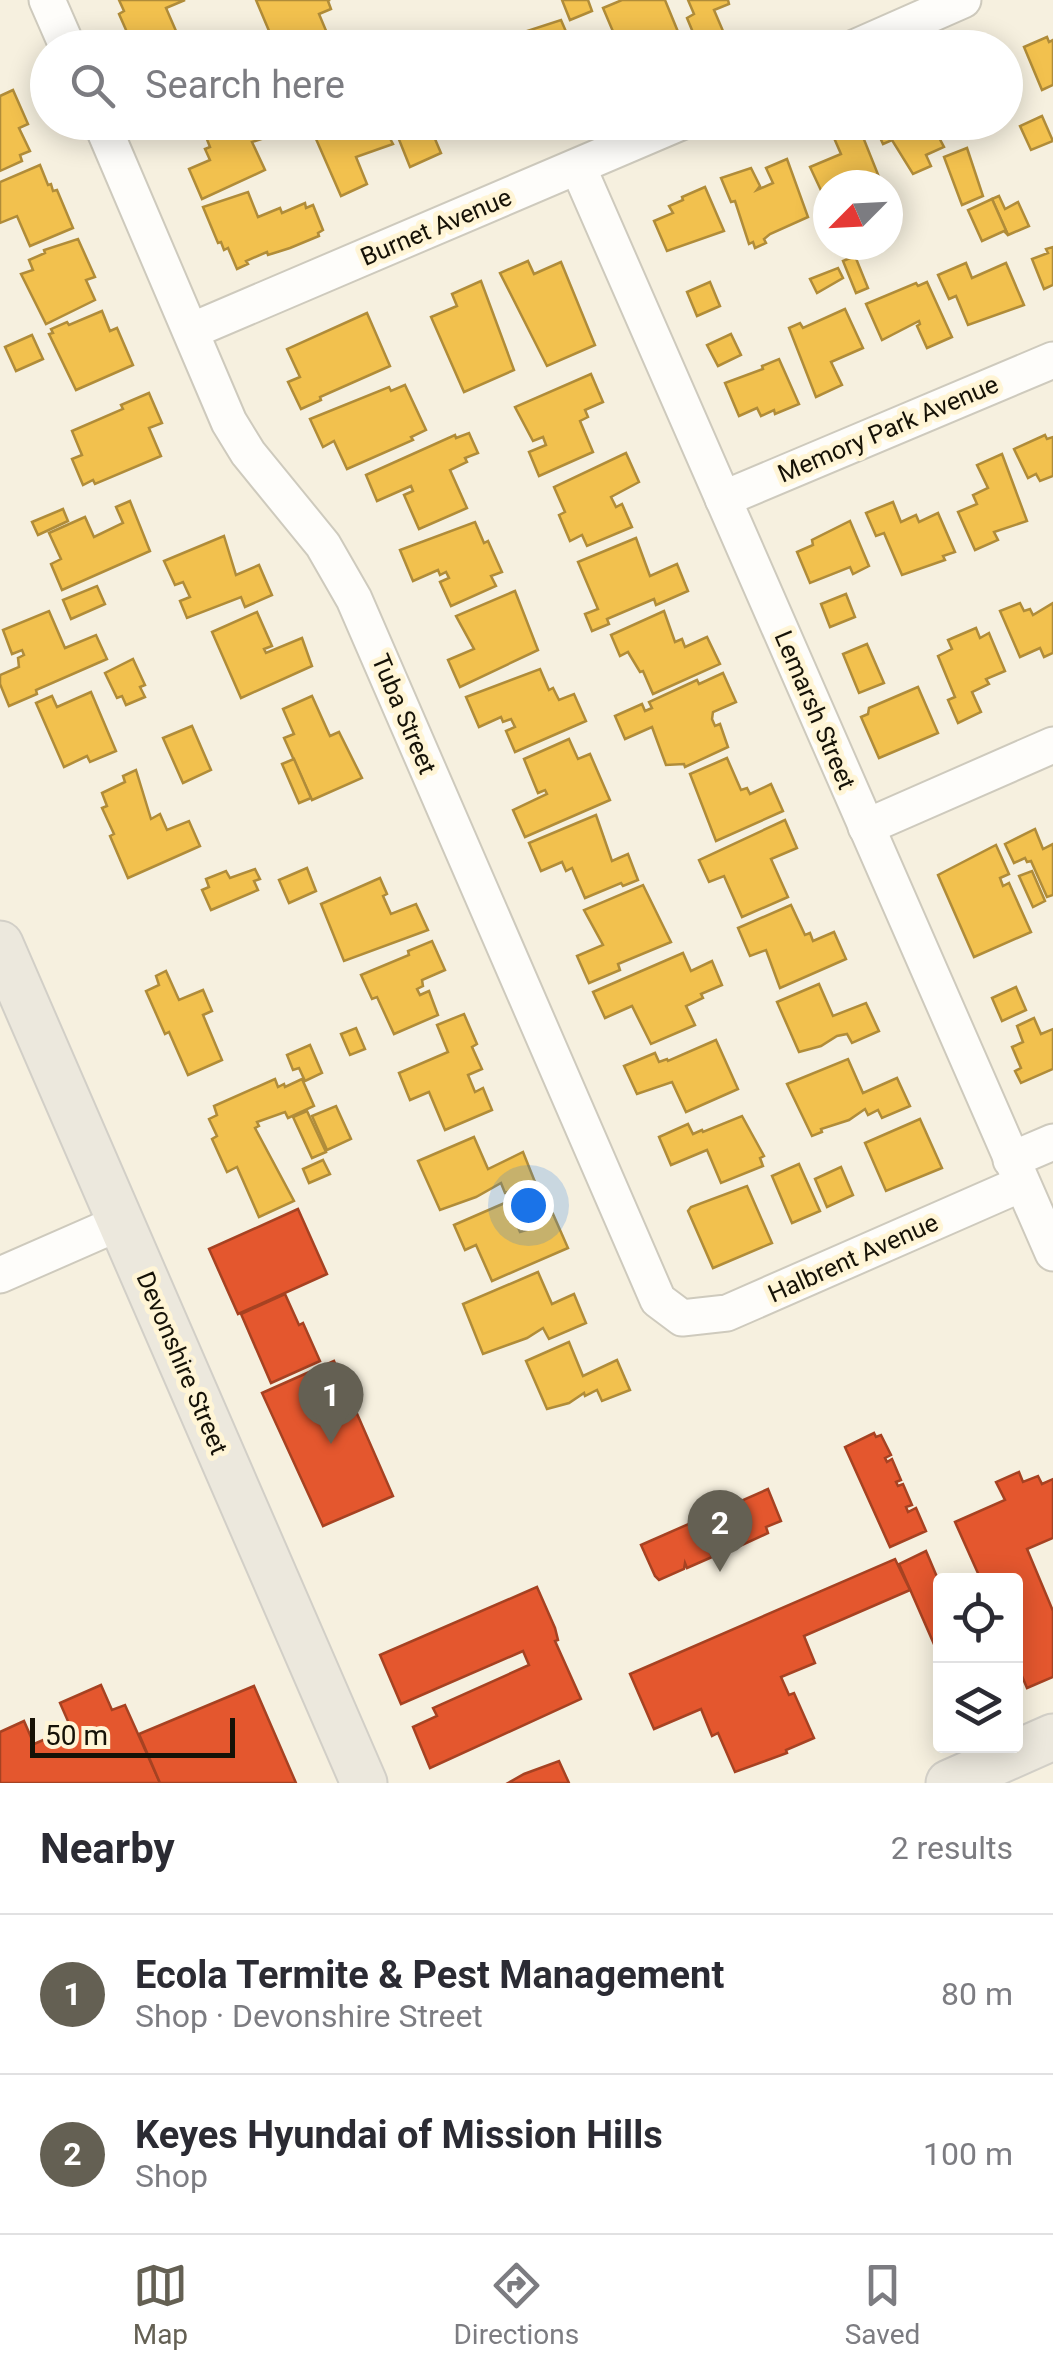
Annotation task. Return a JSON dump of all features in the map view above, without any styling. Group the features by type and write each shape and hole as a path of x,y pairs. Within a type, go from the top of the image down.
{"main road":[{"name":"Devonshire Street","path":"0,944 364,1783"},
{"path":"949,1783 1053,1737"}],"street":[{"path":"47,0 60,30"},
{"path":"895,30 964,0"},
{"name":"Tuba Street","path":"109,140 229,422 248,453 323,545 354,599 658,1300 682,1318"},
{"name":"Burnet Avenue","path":"192,331 640,140"},
{"name":"Lemarsh Street","path":"578,167 1053,1253"},
{"name":"Memory Park Avenue","path":"724,499 1053,360"},
{"path":"866,827 1053,745"},
{"name":"Halbrent Avenue","path":"682,1318 728,1313 1016,1172 1053,1142"},
{"path":"0,1275 121,1222"}],"building: Homes":[{"path":"119,0 185,0 166,8 176,30 126,30 119,14 124,11"},
{"path":"256,0 330,0 331,9 319,14 326,30 269,30"},
{"path":"562,0 588,0 592,11 570,20"},
{"path":"622,0 665,0 677,30 612,30 603,8"},
{"path":"688,0 728,0 729,4 714,10 723,30 692,30 687,18 694,14"},
{"path":"561,20 565,30 530,30"},
{"path":"1047,37 1049,42 1053,40 1053,85 1042,90 1024,47"},
{"path":"13,90 28,124 19,128 30,151 20,155 22,161 0,171 0,96"},
{"path":"1042,116 1053,141 1031,150 1023,125"},
{"path":"207,140 258,140 252,142 265,170 202,199 189,169 210,160 205,149 210,147"},
{"path":"316,140 391,140 393,144 356,157 367,184 341,196"},
{"path":"399,140 435,140 441,153 410,167"},
{"path":"835,140 864,140 876,170 813,170 813,173 810,167 841,154"},
{"path":"892,140 940,140 944,147 926,155 931,166 913,174"},
{"path":"967,148 983,196 962,205 944,157"},
{"path":"787,159 808,217 770,234 764,239 766,243 755,248 753,242 749,244 735,201 731,202 721,178 751,168 760,186 757,190 773,183 766,168"},
{"path":"40,165 48,185 57,190 73,228 30,246 17,216 0,223 0,182"},
{"path":"705,187 724,231 667,251 654,221 673,213 669,206 683,200 682,197"},
{"path":"248,192 258,217 280,208 282,213 305,203 306,208 313,205 323,230 319,236 268,255 267,252 237,269 228,248 224,250 218,243 203,207"},
{"path":"999,196 1005,209 1018,202 1029,226 1008,235 992,199"},
{"path":"992,199 1008,235 1004,231 982,241 968,210"},
{"path":"78,239 95,277 86,280 95,300 46,324 21,274 33,270 29,260 45,253 44,250"},
{"path":"1053,247 1053,285 1044,289 1032,259"},
{"path":"857,260 868,288 856,293 843,261"},
{"path":"528,261 534,274 561,262 595,345 547,366 500,273"},
{"path":"966,263 972,278 1006,263 1024,305 968,325 956,296 949,299 938,275"},
{"path":"838,268 843,278 817,293 810,279"},
{"path":"481,281 514,370 464,392 431,317 457,306 452,294"},
{"path":"710,282 720,306 697,316 687,292"},
{"path":"927,282 952,337 927,348 917,326 919,321 882,340 866,304"},
{"path":"845,309 863,348 831,362 842,385 816,397 789,328 800,323 803,328"},
{"path":"102,311 110,331 117,328 133,365 76,390 49,334 53,333 51,329 67,322 69,325"},
{"path":"367,313 390,366 301,409 288,382 300,377 287,349"},
{"path":"731,334 741,355 718,366 707,345"},
{"path":"32,335 43,359 16,371 5,347"},
{"path":"779,359 799,404 775,414 774,410 761,416 757,408 739,416 725,383"},
{"path":"591,374 603,402 585,410 588,417 580,421 593,452 539,476 529,452 546,445 543,437 533,441 515,407"},
{"path":"405,385 426,430 411,437 413,440 347,469 334,441 323,447 310,419 389,387 391,391"},
{"path":"149,393 162,423 149,428 161,456 95,484 93,480 83,485 72,459 82,455 72,431"},
{"path":"469,433 478,453 450,470 467,508 419,529 404,495 413,491 411,486 377,501 366,475 455,435 456,438"},
{"path":"1045,435 1047,439 1053,437 1053,476 1040,481 1036,474 1028,478 1014,449"},
{"path":"626,453 639,482 611,497 616,507 622,504 632,527 587,546 582,535 570,541 559,515 565,512 554,487"},
{"path":"1002,454 1027,521 994,532 998,540 975,550 958,512 977,504 973,495 988,488 977,465"},
{"path":"130,501 150,551 62,590 51,564 61,559 49,533 85,517 94,537 123,523 116,507"},
{"path":"893,502 901,522 916,515 919,522 938,513 955,552 943,556 945,560 902,575 884,533 876,536 866,513"},
{"path":"63,509 68,521 38,535 32,522"},
{"path":"850,521 869,566 853,574 850,567 810,583 797,552"},
{"path":"475,522 502,572 491,576 496,586 451,606 440,582 449,578 446,572 440,575 438,570 413,581 400,550"},
{"path":"224,536 236,575 259,565 272,595 245,607 241,597 187,618 180,601 190,597 183,582 175,585 164,561"},
{"path":"636,538 650,576 677,564 688,591 656,605 654,599 607,619 609,624 592,631 585,614 598,609 578,562"},
{"path":"97,586 105,604 71,619 63,600"},
{"path":"515,591 538,650 460,687 448,660 474,649 456,616"},
{"path":"846,594 855,617 830,627 821,604"},
{"path":"1020,603 1024,611 1030,609 1033,615 1053,603 1053,653 1044,657 1040,648 1020,657 1000,611"},
{"path":"49,611 65,648 96,635 107,659 9,706 0,675 19,667 18,658 24,655 22,650 12,654 3,630"},
{"path":"664,611 675,642 682,639 685,647 707,637 720,664 653,694 643,671 628,652 620,656 611,635"},
{"path":"257,612 272,646 264,649 266,653 302,638 312,666 241,698 212,632"},
{"path":"976,628 980,638 989,633 1005,671 986,679 989,684 972,692 981,712 958,723 948,700 955,697 938,656 952,649 948,640"},
{"path":"867,644 884,683 859,693 843,654"},
{"path":"133,659 145,685 140,687 145,697 126,705 122,696 117,698 105,673"},
{"path":"540,669 549,690 553,688 559,700 574,694 586,721 515,752 506,731 515,727 511,719 503,722 501,717 479,727 466,697"},
{"path":"723,673 736,702 713,712 712,719 715,726 720,724 728,747 685,767 666,765 652,727 625,739 615,716 642,704 645,711 652,708 649,702"},
{"path":"918,687 938,733 879,758 861,717 868,714 869,708"},
{"path":"91,692 116,751 90,762 87,756 64,767 36,703 52,696 57,707"},
{"path":"312,696 330,736 339,732 362,778 312,800 284,738 294,734 283,709"},
{"path":"192,726 211,770 183,783 163,738"},
{"path":"569,739 578,759 590,754 610,800 525,837 513,810 547,794 545,790 538,793 524,759"},
{"path":"727,758 741,790 747,788 750,794 771,784 783,811 716,841 690,774"},
{"path":"294,759 311,798 299,803 282,764"},
{"path":"136,770 151,819 160,814 167,830 189,821 200,846 128,878 110,836 114,834 102,808 107,806 102,793 125,782 123,776"},
{"path":"596,815 612,861 628,854 638,880 585,898 572,868 566,871 562,862 541,871 529,843"},
{"path":"785,820 797,848 771,859 788,897 742,917 724,876 709,882 699,860"},
{"path":"1035,829 1043,849 1053,844 1053,895 1047,897 1031,861 1025,858 1014,863 1005,844"},
{"path":"996,845 1009,874 1000,878 1003,886 1009,883 1031,932 974,957 938,875"},
{"path":"307,868 316,891 289,903 279,880"},
{"path":"255,869 260,879 254,881 258,890 211,910 202,890 209,887 206,879 226,871 230,878"},
{"path":"1032,871 1045,901 1033,907 1019,876"},
{"path":"380,878 391,914 416,904 428,930 344,961 321,904"},
{"path":"643,885 671,942 618,964 620,970 589,983 577,956 603,945 584,910"},
{"path":"791,905 805,935 810,933 813,941 834,932 846,959 780,988 766,950 750,956 738,928"},
{"path":"432,941 445,970 422,980 423,986 417,989 420,995 429,991 438,1015 394,1034 377,997 372,999 361,975"},
{"path":"683,953 691,971 712,961 722,985 686,1006 695,1025 651,1044 632,1006 605,1018 593,992"},
{"path":"166,971 179,1000 203,990 212,1011 203,1015 222,1060 188,1075 146,991 159,985 156,976"},
{"path":"819,984 833,1016 866,1003 879,1031 852,1043 847,1034 837,1036 821,1046 799,1052 777,1002"},
{"path":"1016,987 1026,1010 1002,1021 992,998"},
{"path":"464,1014 477,1044 472,1047 482,1069 468,1075 475,1092 483,1088 492,1110 445,1130 429,1092 410,1100 399,1073 448,1052 437,1025"},
{"path":"1034,1018 1041,1034 1053,1029 1053,1069 1021,1083 1015,1071 1021,1068 1012,1047 1023,1042 1017,1026"},
{"path":"356,1028 365,1049 350,1055 341,1034"},
{"path":"716,1040 738,1089 686,1112 672,1082 637,1094 624,1066 655,1053 659,1062 668,1061"},
{"path":"310,1045 322,1073 305,1081 299,1068 293,1070 287,1055"},
{"path":"848,1059 863,1093 897,1078 910,1106 882,1118 878,1110 868,1115 865,1109 812,1136 787,1084"},
{"path":"275,1079 278,1087 285,1087 302,1079 314,1106 288,1118 285,1112 257,1122 259,1126 255,1128 294,1201 259,1217 237,1167 227,1172 212,1139 217,1136 209,1119 217,1115 214,1106"},
{"path":"336,1106 351,1139 327,1150 312,1116"},
{"path":"307,1111 326,1152 312,1158 293,1117"},
{"path":"742,1116 764,1156 760,1158 763,1166 721,1183 707,1150 671,1165 659,1137 688,1124 693,1134 703,1132"},
{"path":"920,1119 942,1168 886,1191 865,1143"},
{"path":"474,1137 488,1169 523,1152 535,1182 505,1193 501,1183 440,1210 418,1161"},
{"path":"323,1160 330,1174 309,1183 303,1169"},
{"path":"799,1164 820,1211 792,1223 772,1176"},
{"path":"841,1167 853,1195 827,1207 815,1179"},
{"path":"747,1186 772,1243 713,1268 688,1211"},
{"path":"507,1202 520,1232 540,1226 538,1221 553,1214 568,1248 492,1281 476,1245 465,1250 454,1225"},
{"path":"538,1272 552,1304 574,1294 586,1323 549,1339 543,1328 483,1354 463,1304"},
{"path":"569,1342 583,1376 617,1360 630,1390 602,1401 597,1390 547,1409 526,1361"}],"building: Shops":[{"path":"298,1209 327,1274 238,1314 209,1249"},
{"path":"285,1294 320,1361 271,1383 241,1314"},
{"path":"334,1361 393,1496 323,1526 262,1393"},
{"path":"874,1433 876,1437 881,1435 891,1455 885,1458 887,1462 892,1459 901,1480 896,1482 898,1486 903,1484 912,1505 906,1507 908,1512 916,1508 926,1531 890,1547 845,1447"},
{"path":"1019,1472 1023,1482 1038,1476 1042,1484 1053,1479 1053,1538 1027,1549 1053,1611 1053,1677 1027,1688 1023,1679 1023,1573 978,1573 955,1522 1005,1500 996,1482"},
{"path":"768,1489 781,1521 766,1527 768,1533 742,1545 740,1539 739,1545 714,1556 710,1552 712,1557 687,1568 685,1563 684,1569 659,1580 655,1576 641,1545"},
{"path":"926,1551 935,1573 933,1642 899,1564"},
{"path":"895,1559 910,1590 804,1636 815,1663 781,1677 789,1695 794,1693 814,1738 786,1750 787,1753 735,1772 718,1733 712,1736 701,1709 654,1729 630,1674"},
{"path":"537,1587 581,1699 430,1768 413,1727 437,1716 433,1708 529,1665 523,1651 401,1704 380,1655"},
{"path":"101,1685 112,1710 125,1705 160,1783 0,1783 0,1732 24,1721 34,1744 71,1728 60,1703"},
{"path":"254,1686 296,1783 160,1783 139,1734"},
{"path":"559,1761 569,1783 508,1783 524,1774"}],"place":[{"name":"Ecola Termite & Pest Management","path":"331,1444"},
{"name":"Keyes Hyundai of Mission Hills","path":"720,1572"}]}
